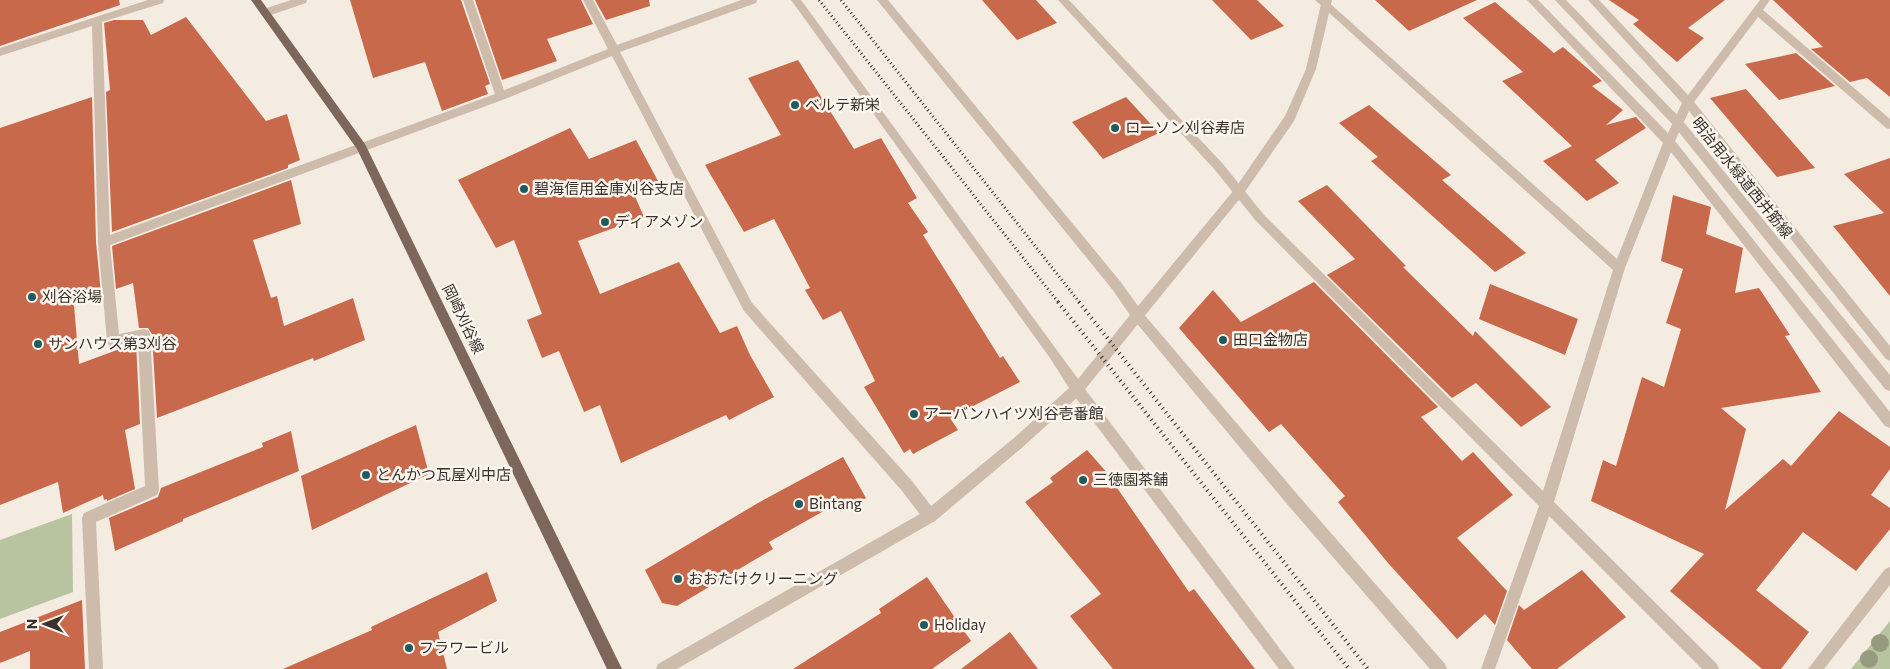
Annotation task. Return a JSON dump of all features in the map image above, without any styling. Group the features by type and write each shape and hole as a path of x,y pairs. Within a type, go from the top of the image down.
{"main road":[{"name":"岡崎刈谷線","path":"256,0 361,147 615,669"}],"street":[{"path":"0,52 159,0"},
{"path":"265,13 302,0"},
{"path":"468,0 501,96"},
{"path":"588,0 748,307 907,486 930,516"},
{"path":"104,242 501,96 615,50 752,0"},
{"path":"796,0 1054,354 1077,390 1288,669"},
{"path":"882,0 1116,285 1138,316 1440,669"},
{"path":"1063,0 1219,167 1260,218 1712,669"},
{"path":"1532,0 1669,142 1890,422"},
{"name":"明治用水緑道西井筋線","path":"1560,0 1678,123 1890,385"},
{"path":"1593,0 1688,102 1890,354"},
{"path":"1488,669 1546,505 1619,268 1669,142 1688,102 1766,0"},
{"path":"663,669 930,516 1019,442 1077,390 1238,193 1290,118 1311,69 1324,2"},
{"path":"1324,2 1619,268"},
{"path":"1758,11 1890,125"},
{"path":"96,20 104,242 114,341 144,334 152,490 89,518 96,669"},
{"path":"1815,669 1890,574"}],"green space":[{"path":"72,514 73,592 0,619 0,540"},
{"path":"1890,621 1890,669 1851,669"}],"building":[{"path":"0,0 119,0 120,5 0,46"},
{"path":"350,0 461,0 490,84 485,86 488,94 442,111 425,62 373,78"},
{"path":"475,0 581,0 593,24 547,39 557,61 502,80"},
{"path":"595,0 649,0 650,6 606,20"},
{"path":"982,0 1036,0 1057,23 1017,40"},
{"path":"1212,0 1257,0 1284,26 1251,40"},
{"path":"1375,0 1477,0 1409,31"},
{"path":"1609,0 1725,0 1688,28 1704,38 1677,62 1633,24 1639,20"},
{"path":"1773,0 1890,0 1890,97 1867,78 1850,82 1811,49 1823,47"},
{"path":"1495,2 1554,53 1563,47 1602,81 1592,86 1623,110 1606,125 1636,117 1646,128 1595,160 1619,183 1587,201 1543,161 1572,146 1502,81 1523,72 1463,18"},
{"path":"186,17 266,121 287,114 300,160 288,165 288,168 112,232 106,92 110,90 104,23 114,20 143,20 151,35"},
{"path":"1796,53 1835,86 1779,100 1745,64"},
{"path":"798,60 854,149 881,138 917,198 908,203 928,232 923,235 1000,358 1003,356 1020,382 950,418 958,430 913,454 910,449 904,453 864,387 875,381 841,311 823,320 805,290 810,288 774,219 744,232 705,165 781,135 748,78"},
{"path":"1746,89 1815,168 1777,177 1710,98"},
{"path":"92,97 96,242 101,294 74,305 79,364 136,343 140,424 125,430 135,489 107,501 107,499 104,500 103,495 63,513 58,482 0,505 0,128"},
{"name":"ローソン刈谷寿店","path":"1126,97 1159,133 1103,159 1072,122"},
{"path":"1369,105 1451,175 1442,180 1526,253 1495,272 1371,161 1378,157 1339,123"},
{"path":"570,128 589,159 636,140 658,181 633,192 644,217 578,241 600,294 679,262 720,333 737,326 750,355 774,397 729,420 726,415 621,463 600,405 584,412 559,351 542,358 527,320 542,314 514,240 496,248 458,180"},
{"path":"1890,158 1890,296 1833,226 1884,213 1844,174"},
{"path":"291,180 301,224 253,240 271,298 277,296 284,326 353,298 365,340 314,361 313,358 157,418 152,334 148,328 139,328 133,283 116,289 112,246"},
{"path":"1327,185 1406,266 1403,267 1473,336 1475,331 1551,407 1521,427 1476,383 1452,398 1327,275 1355,259 1298,201"},
{"path":"1673,195 1711,207 1706,234 1743,248 1735,293 1759,288 1790,335 1785,336 1821,392 1721,408 1746,429 1725,510 1783,459 1791,466 1839,411 1890,447 1890,469 1871,495 1890,508 1890,529 1856,571 1803,532 1756,590 1809,632 1781,669 1762,669 1670,591 1704,554 1591,501 1603,460 1616,466 1642,377 1664,387 1681,329 1666,323 1683,269 1661,261"},
{"path":"1314,282 1438,407 1421,417 1462,461 1473,452 1513,495 1457,538 1507,591 1495,625 1485,614 1457,639 1388,563 1338,502 1345,496 1281,424 1269,432 1179,328 1213,290 1241,322"},
{"path":"1490,284 1578,319 1565,355 1479,319"},
{"path":"416,425 429,474 312,530 301,476"},
{"path":"291,431 299,471 183,519 183,521 115,551 109,518 158,497 161,488 263,447 262,443"},
{"path":"1087,450 1117,484 1115,485 1189,592 1194,589 1255,669 1113,669 1070,616 1101,594 1025,502 1053,482 1050,478"},
{"path":"843,457 866,498 840,512 836,504 769,542 773,549 677,606 662,603 645,570 758,503"},
{"path":"1582,570 1626,617 1557,669 1532,669 1507,640 1519,605 1524,610"},
{"path":"487,572 497,601 438,632 447,669 283,669 372,630 371,627"},
{"path":"927,577 971,641 932,669 793,669 881,613 879,609"},
{"path":"82,600 85,669 30,669 30,651 0,663 0,632"},
{"path":"1010,632 1038,669 961,669"}],"railway":[{"path":"819,0 1059,303"},
{"path":"841,0 1080,303"},
{"path":"1058,302 1349,669"},
{"path":"1079,302 1368,669"}],"place":[{"name":"ベルテ新栄","path":"795,105"},
{"name":"ローソン刈谷寿店","path":"1115,128"},
{"name":"碧海信用金庫刈谷支店","path":"524,189"},
{"name":"ディアメゾン","path":"605,222"},
{"name":"刈谷浴場","path":"32,297"},
{"name":"田口金物店","path":"1223,340"},
{"name":"サンハウス第3刈谷","path":"38,344"},
{"name":"アーバンハイツ刈谷壱番館","path":"914,414"},
{"name":"とんかつ瓦屋刈中店","path":"366,475"},
{"name":"三徳園茶舗","path":"1083,480"},
{"name":"Bintang","path":"799,504"},
{"name":"おおたけクリーニング","path":"678,579"},
{"name":"Holiday","path":"924,625"},
{"name":"フラワービル","path":"409,648"}]}
